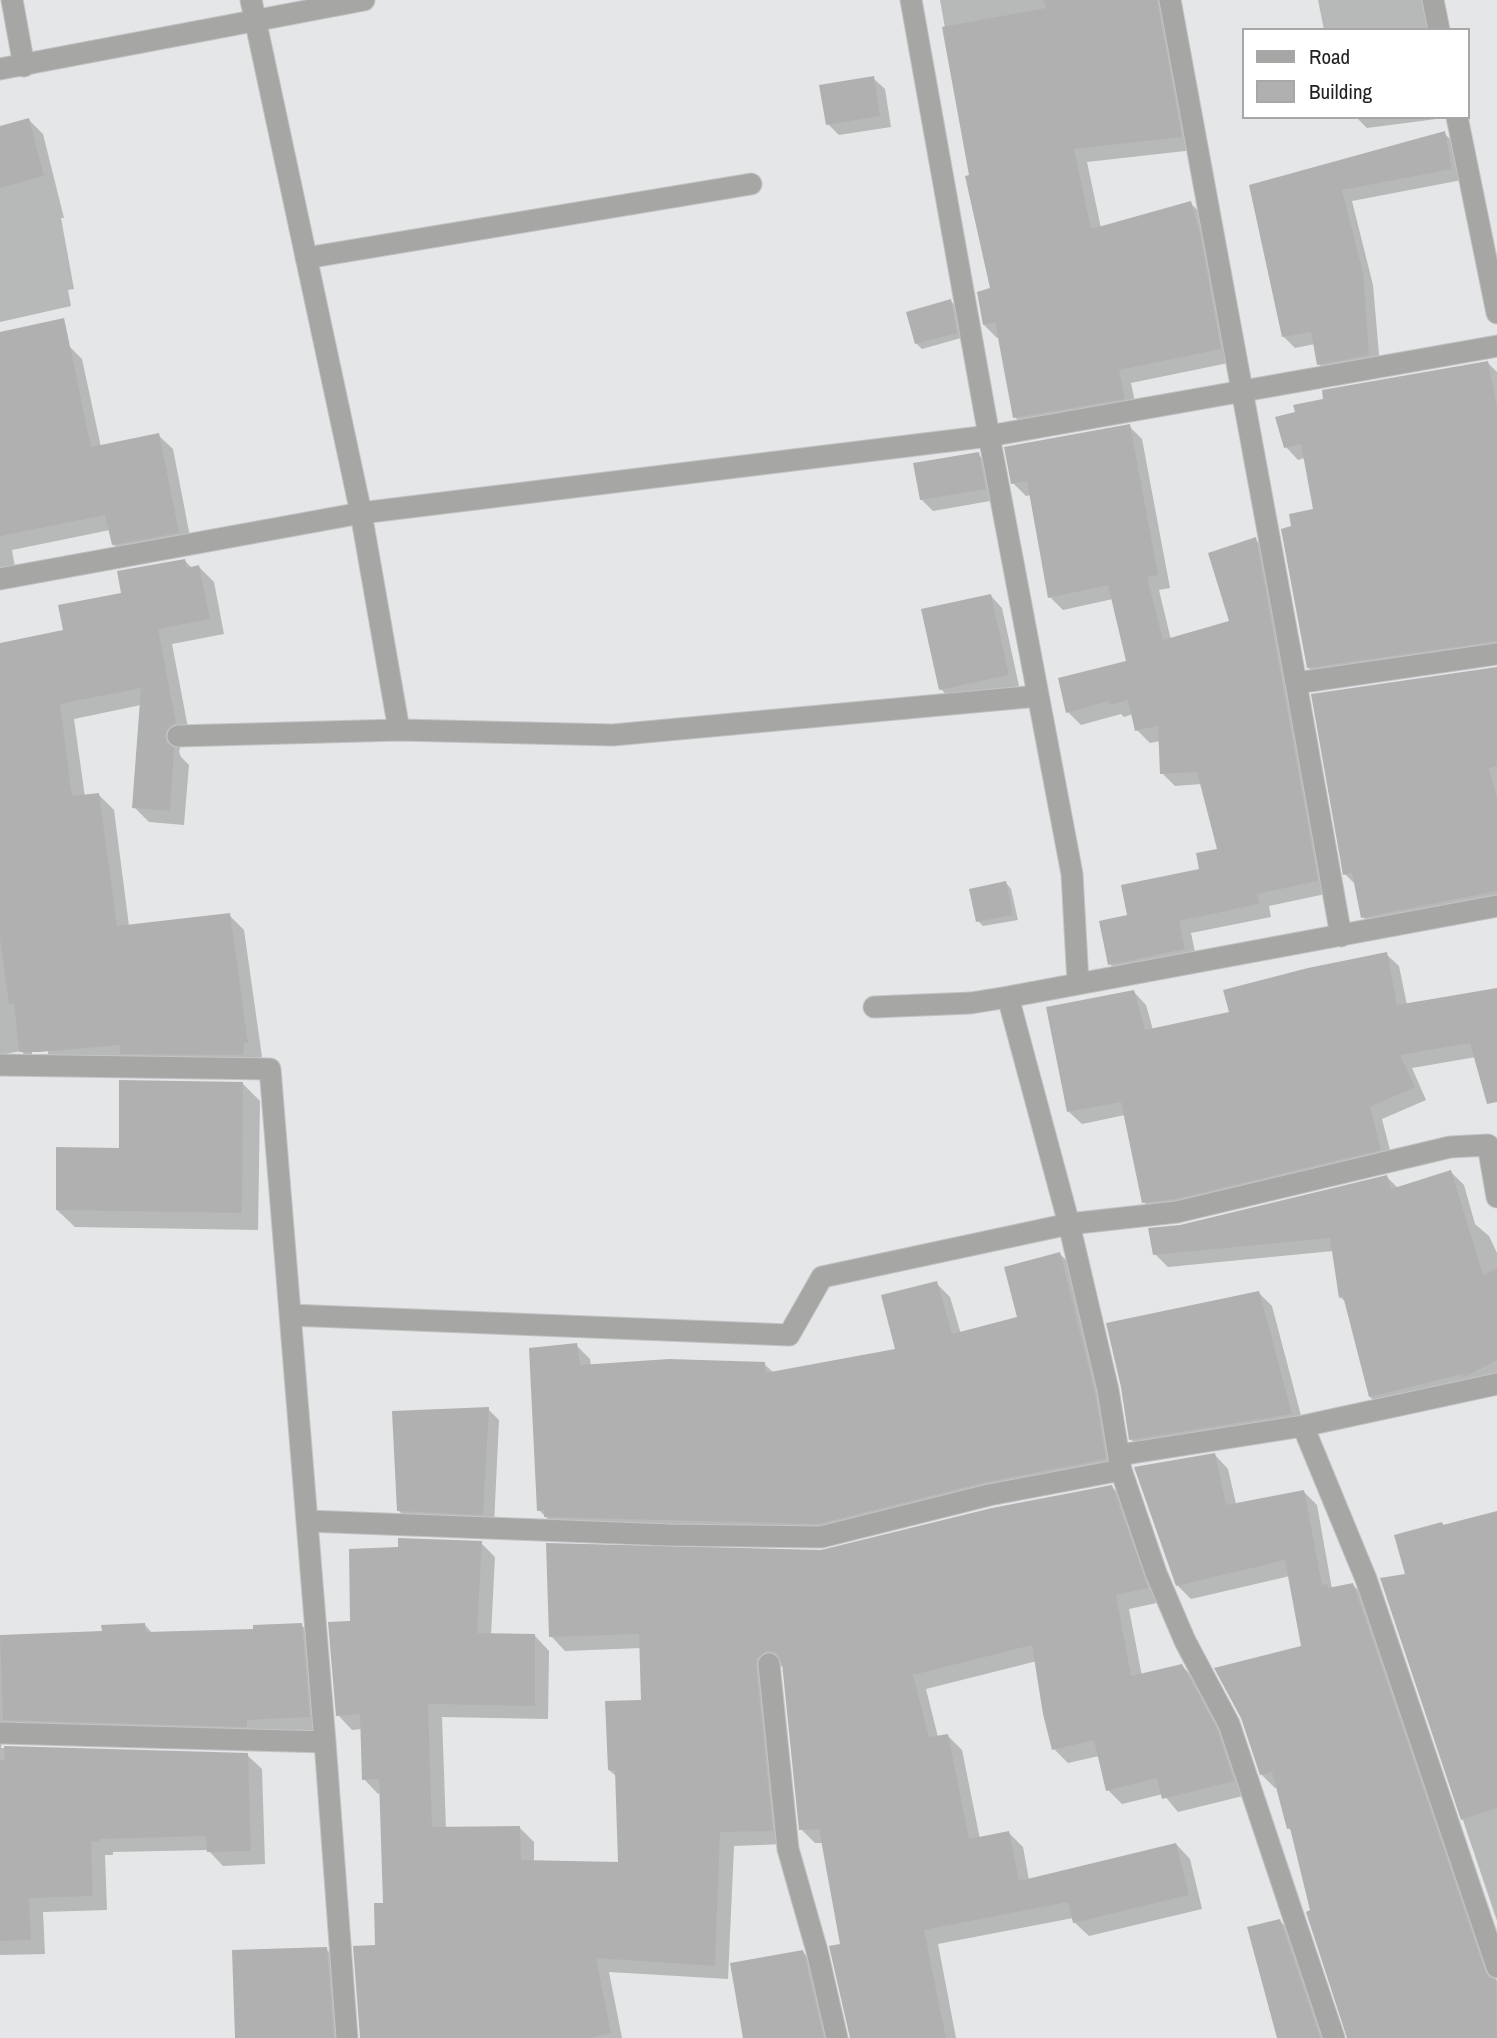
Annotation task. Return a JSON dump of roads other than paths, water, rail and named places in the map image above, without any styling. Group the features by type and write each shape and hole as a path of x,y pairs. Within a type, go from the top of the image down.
{"street":[{"path":"12,0 24,66"},
{"path":"0,69 24,66 253,10 363,0"},
{"path":"911,0 989,436 1072,874 1078,983"},
{"path":"1170,0 1341,936"},
{"path":"1433,0 1439,28"},
{"path":"253,10 361,513 399,730"},
{"path":"1457,119 1497,313"},
{"path":"306,258 751,184"},
{"path":"0,579 361,513 989,436 1497,346"},
{"path":"1296,683 1497,654"},
{"path":"178,736 399,730 613,735 1038,696"},
{"path":"874,1007 971,1003 1497,906"},
{"path":"1008,997 1069,1224 1108,1390 1120,1463 1166,1596 1185,1640 1229,1724 1334,2038"},
{"path":"0,1065 270,1069 325,1742 346,2038"},
{"path":"290,1315 789,1335 822,1277 1069,1224 1177,1212 1450,1147 1492,1145 1497,1197"},
{"path":"307,1521 668,1535 821,1537 1120,1463 1497,1384"},
{"path":"1303,1426 1366,1579 1497,1967"},
{"path":"769,1664 788,1849 817,1951 837,2038"},
{"path":"0,1733 325,1742"}]}
